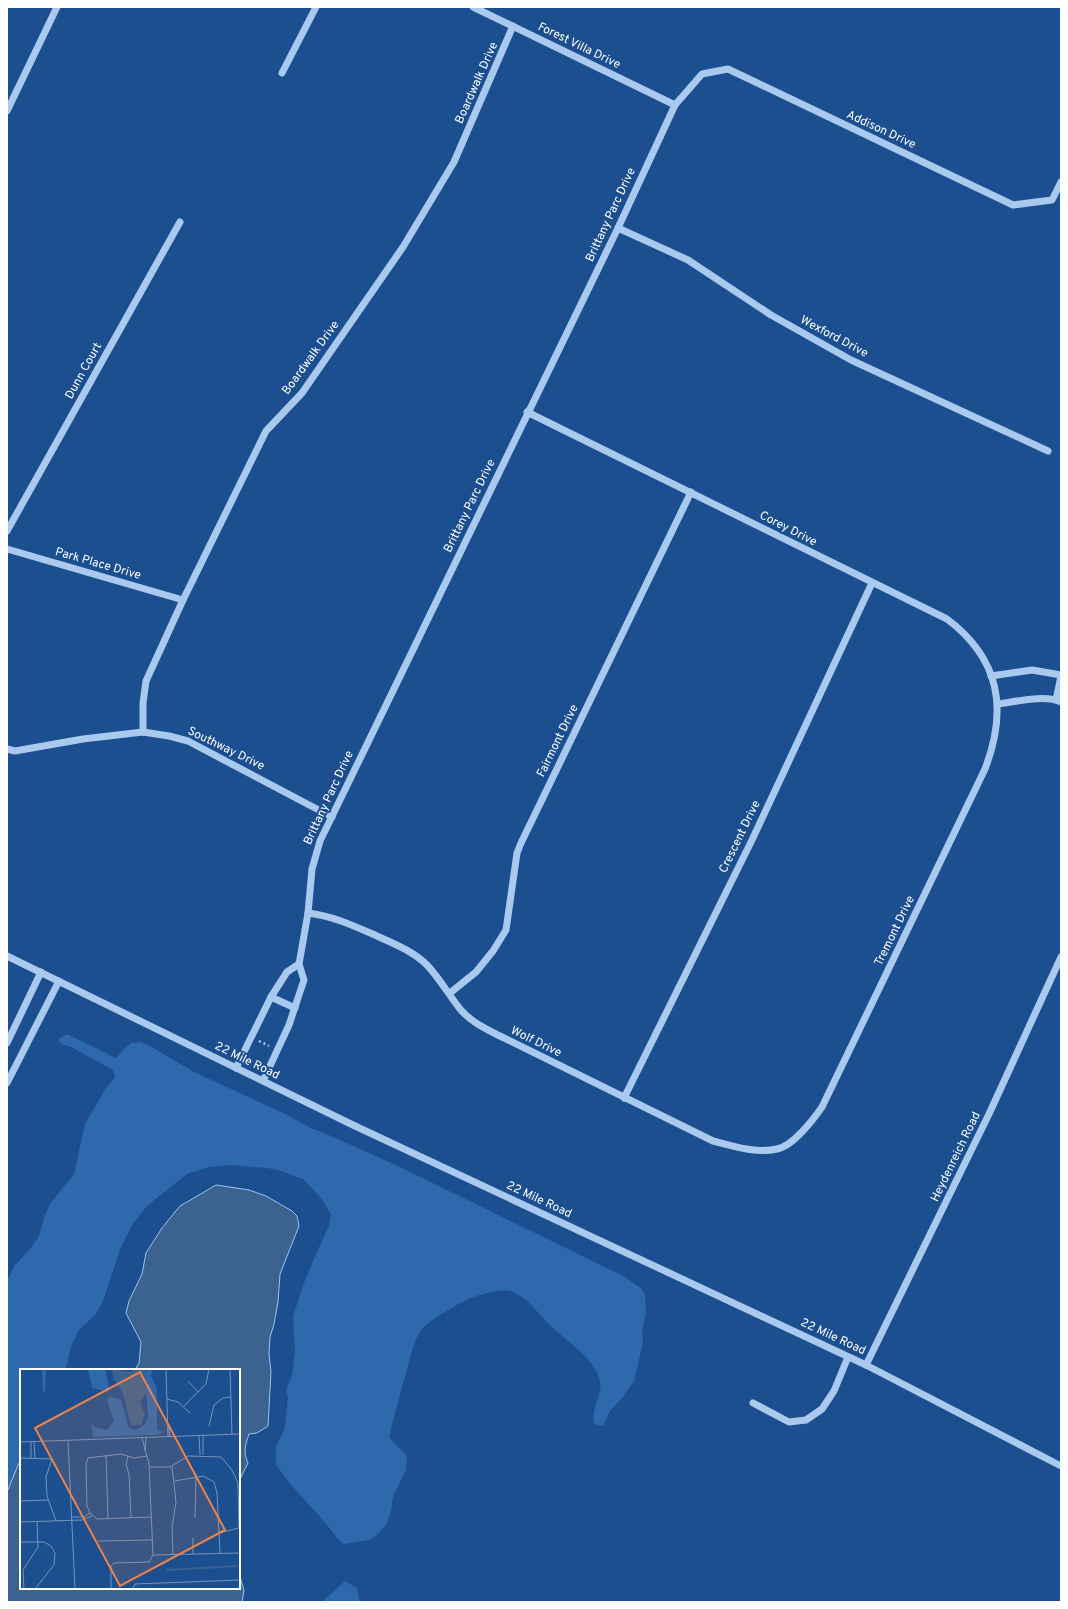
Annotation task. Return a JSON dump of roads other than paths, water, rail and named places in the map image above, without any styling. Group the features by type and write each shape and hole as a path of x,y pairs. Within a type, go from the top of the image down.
{"street":[{"path":"7,111 57,7"},
{"path":"282,72 316,7"},
{"name":"Forest Villa Drive","path":"473,7 675,106"},
{"name":"Boardwalk Drive","path":"142,732 143,703 146,681 266,431 302,393 403,246 454,162 513,26"},
{"name":"Addison Drive","path":"702,74 728,69 1013,205 1052,200 1061,182"},
{"name":"Brittany Parc Drive","path":"263,1081 296,1008 304,980 299,964 308,913 312,868 315,854 618,228 675,106 702,74"},
{"name":"Dunn Court","path":"7,531 180,222"},
{"name":"Wexford Drive","path":"618,228 688,260 771,315 851,360 1048,451"},
{"name":"Corey Drive","path":"528,412 947,619 960,629 979,651 992,676 998,704"},
{"name":"Fairmont Drive","path":"450,994 476,972 493,951 503,934 508,920 517,853 521,843 691,492"},
{"name":"Park Place Drive","path":"7,549 184,600"},
{"name":"Crescent Drive","path":"624,1098 752,840 872,583"},
{"path":"992,676 1032,670 1061,676 1059,701 1044,699 998,704"},
{"name":"Tremont Drive","path":"779,1149 790,1142 815,1117 835,1082 985,769 994,742 998,704"},
{"name":"Southway Drive","path":"7,749 14,751 83,739 142,732 169,736 188,741 332,817"},
{"name":"Wolf Drive","path":"308,913 324,915 339,920 412,953 426,965 461,1009 481,1026 624,1098 713,1141 745,1149 763,1151 779,1149"},
{"name":"22 Mile Road","path":"7,956 263,1081 866,1365 1061,1466"},
{"name":"Heydenreich Road","path":"866,1365 989,1114 1061,957"},
{"path":"236,1068 272,997 287,972 299,964"},
{"path":"7,1043 40,972"},
{"path":"7,1083 59,981"},
{"path":"272,997 296,1008"},
{"path":"753,1403 789,1422 806,1420 822,1409 834,1391 848,1357"}]}
